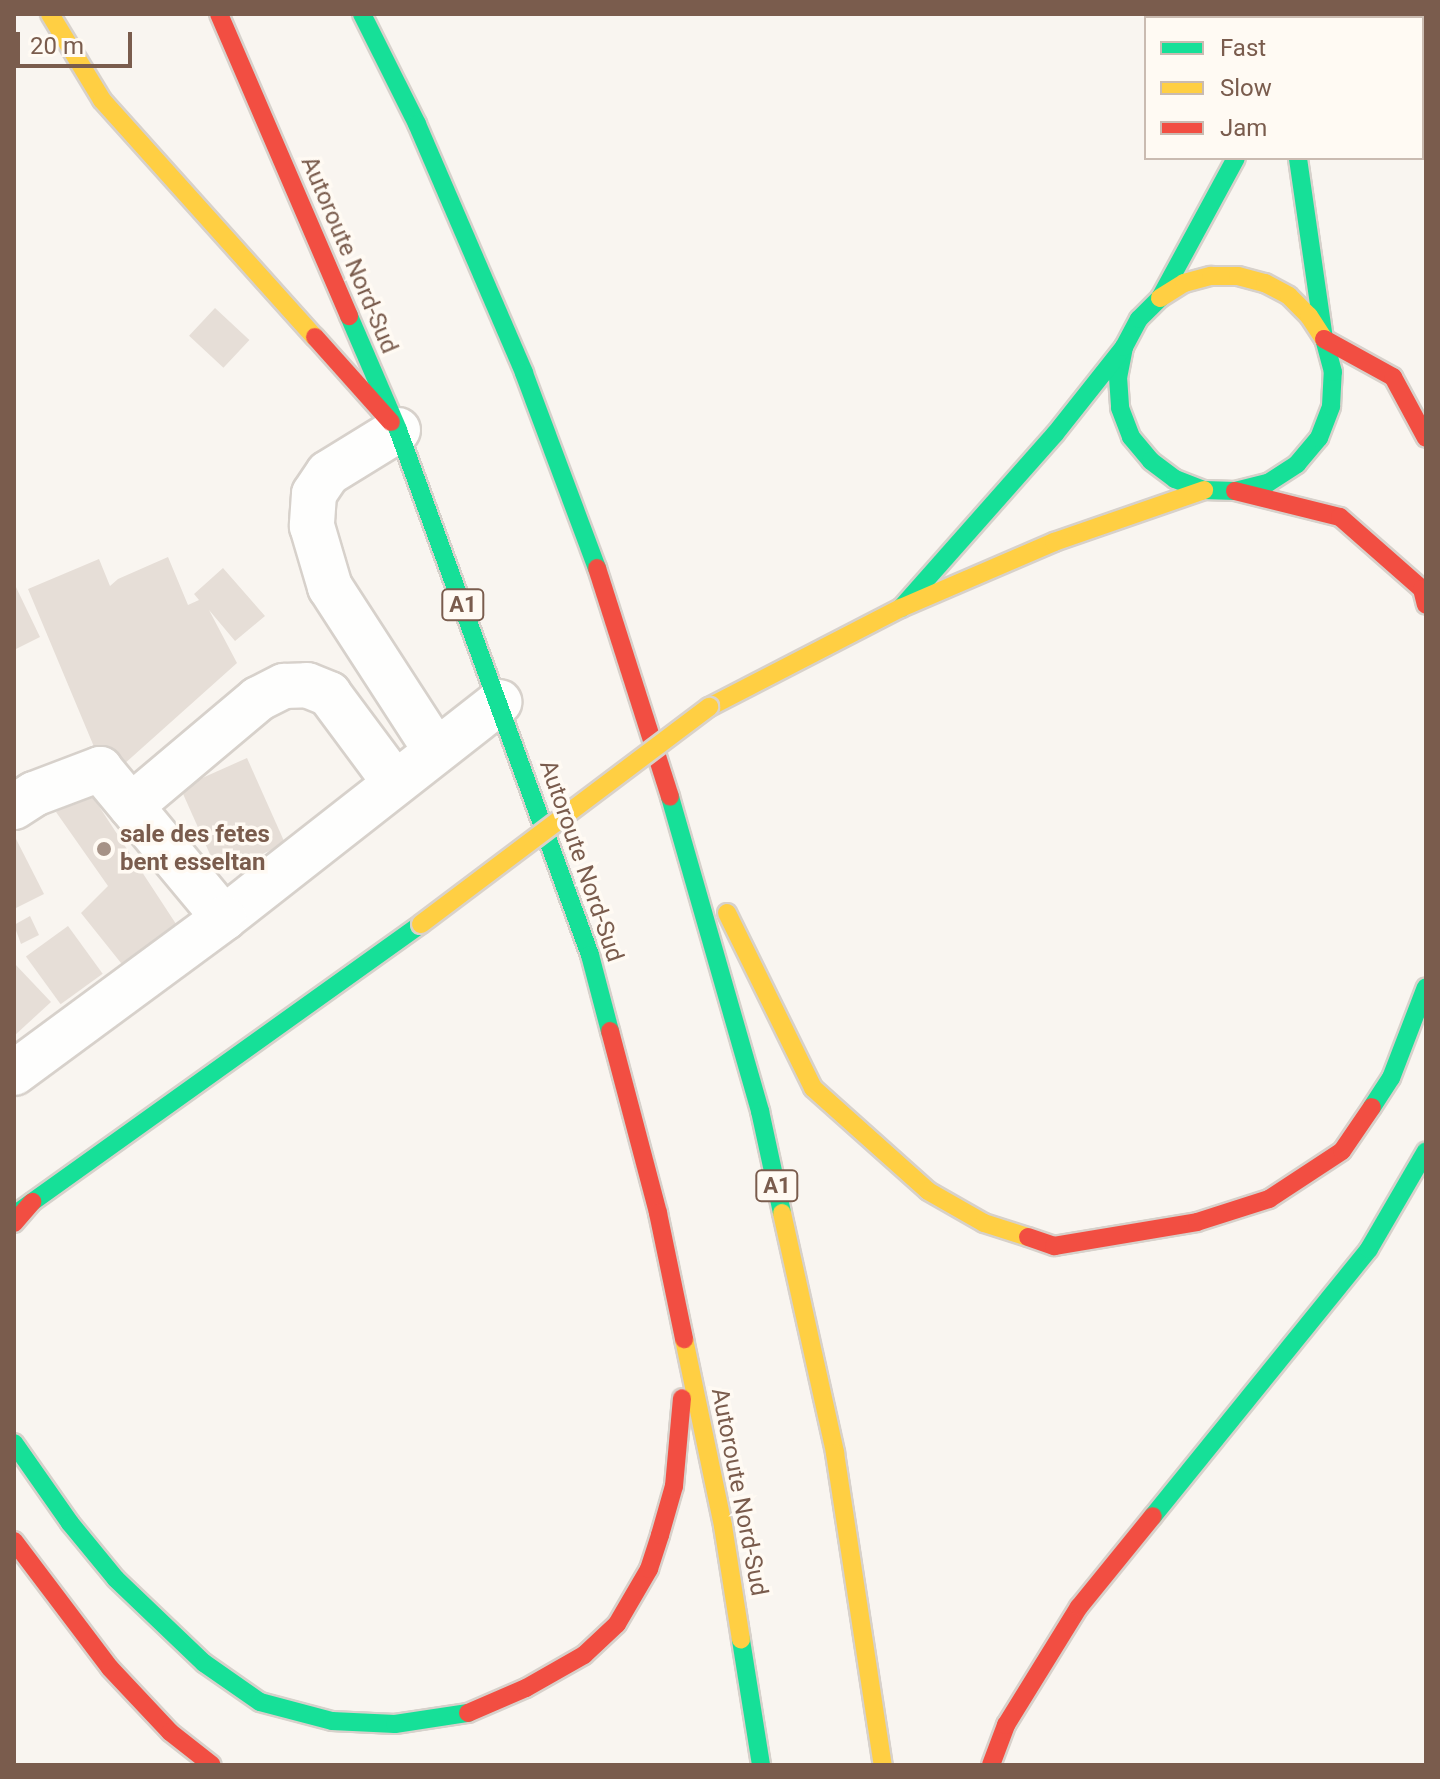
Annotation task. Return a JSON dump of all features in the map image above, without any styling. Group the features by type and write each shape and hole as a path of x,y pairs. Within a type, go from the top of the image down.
{"main road":[{"path":"50,14 102,100 398,430"},
{"name":"Autoroute Nord-Sud","path":"219,14 398,430 590,955 658,1213 723,1526 761,1765"},
{"name":"A1","path":"362,14 417,124 524,373 616,620 760,1111 835,1453 883,1765"},
{"path":"1160,298 1235,160"},
{"path":"1235,491 1268,483 1297,464 1319,438 1331,406 1333,372 1324,339 1298,160"},
{"path":"901,608 1055,434 1124,347 1139,319 1160,298 1184,283 1211,276 1238,276 1265,283 1289,296 1309,316 1324,339 1393,377 1426,438"},
{"path":"1124,347 1118,377 1120,408 1131,437 1151,461 1175,479 1204,490 1235,491 1340,517 1422,589 1426,605"},
{"path":"14,1215 421,924 709,707 901,608 1054,542 1204,490"},
{"path":"616,620 701,835"},
{"path":"721,894 771,1008 813,1088 867,1140 928,1191 984,1223 1054,1246 1197,1222 1269,1199 1342,1151 1391,1078 1426,987"},
{"path":"991,1765 1006,1725 1079,1607 1369,1249 1426,1151"},
{"path":"14,1223 32,1202"},
{"path":"14,1443 70,1523 116,1579 204,1663 260,1702 332,1721 395,1724 463,1715 526,1688 584,1655 617,1624 649,1569 674,1486 684,1407 658,1213"},
{"path":"14,1541 110,1668 170,1732 212,1765"}],"street":[{"path":"398,430 328,473 314,494 312,526 330,587 436,751"},
{"path":"131,806 258,699 284,686 307,685 329,694 395,783"},
{"path":"14,1073 224,918 499,702"},
{"path":"14,807 34,794 100,769 224,918"}],"building":[{"path":"215,308 249,340 223,368 189,336"},
{"path":"168,557 188,605 199,600 194,594 223,568 265,616 235,641 209,610 237,663 123,765 105,773 28,589 99,559 110,586 118,579"},
{"path":"14,583 40,637 14,650"},
{"path":"247,758 285,844 219,874 180,788"},
{"name":"sale des fetes bent esseltan","path":"89,791 178,927 125,968 81,913 108,886 56,812"},
{"path":"14,835 44,894 14,909"},
{"path":"30,916 39,935 21,944 14,925"},
{"path":"68,926 103,974 61,1004 26,957"},
{"path":"14,963 51,1002 14,1036"}],"traffic: fast":[{"path":"362,14 417,124 524,373 597,568"},
{"path":"901,608 1055,434 1124,347 1139,319 1160,298 1235,160"},
{"path":"1124,347 1118,377 1120,408 1131,437 1151,461 1175,479 1204,490 1235,491 1268,483 1297,464 1319,438 1331,406 1333,372 1324,339 1298,160"},
{"path":"349,316 398,430 590,955 610,1031"},
{"path":"670,797 760,1111 782,1213"},
{"path":"14,1215 421,924"},
{"path":"1372,1107 1391,1078 1426,987"},
{"path":"1153,1516 1369,1249 1426,1151"},
{"path":"14,1443 70,1523 116,1579 204,1663 260,1702 332,1721 395,1724 468,1713"},
{"path":"741,1640 761,1765"}],"traffic: slow":[{"path":"50,14 102,100 315,337"},
{"path":"1160,298 1184,283 1211,276 1238,276 1265,283 1289,296 1309,316 1324,339"},
{"path":"709,707 901,608 1054,542 1204,490"},
{"path":"421,924 709,707"},
{"path":"727,913 813,1088 928,1191 984,1223 1028,1237"},
{"path":"782,1213 835,1453 883,1765"},
{"path":"684,1339 723,1526 741,1640"}],"traffic: jam":[{"path":"219,14 349,316"},
{"path":"315,337 391,422"},
{"path":"1324,339 1393,377 1426,438"},
{"path":"1235,491 1340,517 1422,589 1426,605"},
{"path":"597,568 670,797"},
{"path":"610,1031 658,1213 684,1339"},
{"path":"1028,1237 1054,1246 1197,1222 1269,1199 1342,1151 1372,1107"},
{"path":"14,1223 32,1202"},
{"path":"468,1713 526,1688 584,1655 617,1624 649,1569 660,1535 674,1486 682,1398"},
{"path":"991,1765 1006,1725 1079,1607 1153,1516"},
{"path":"14,1541 110,1668 170,1732 212,1765"}],"place":[{"name":"sale des fetes bent esseltan","path":"104,849"}]}
